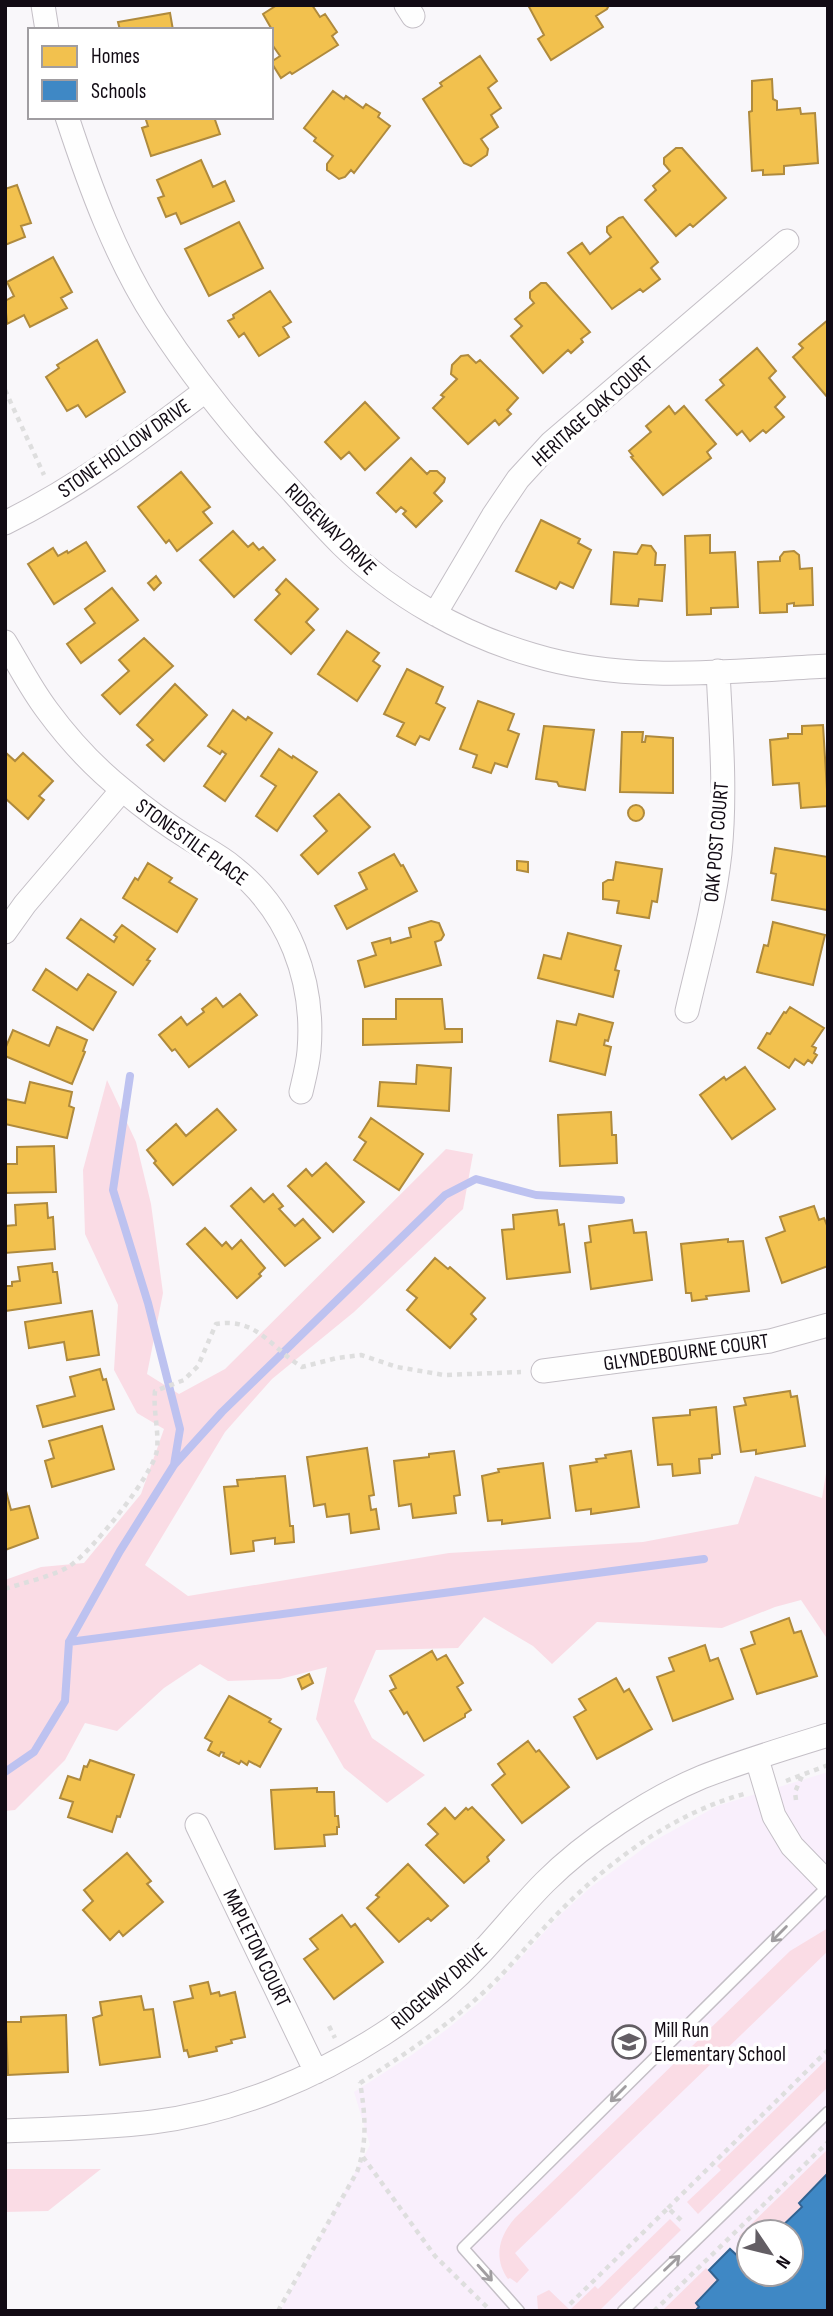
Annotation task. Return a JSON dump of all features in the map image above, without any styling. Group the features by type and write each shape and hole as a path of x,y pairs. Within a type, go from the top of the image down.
{"street":[{"path":"43,5 47,28"},
{"name":"RIDGEWAY DRIVE","path":"68,119 91,189 122,259 155,319 205,391 246,443 343,546 382,579 435,614 496,643 533,656 580,667 634,672 828,666"},
{"name":"HERITAGE OAK COURT","path":"435,614 518,479 551,443 787,241"},
{"name":"STONE HOLLOW DRIVE","path":"5,523 101,469 205,391"},
{"path":"5,642 46,709 80,751 122,790 24,904 5,932"},
{"name":"OAK POST COURT","path":"687,1011 712,906 720,853 723,796 719,671"},
{"name":"STONESTILE PLACE","path":"122,790 161,821 233,867 259,891 280,920 297,952 307,986 311,1018 309,1054 301,1092"},
{"name":"GLYNDEBOURNE COURT","path":"542,1371 770,1341 828,1325"},
{"name":"RIDGEWAY DRIVE","path":"5,2132 156,2122 223,2107 267,2093 316,2072 384,2033 428,2002 475,1959 545,1882 603,1834 647,1806 701,1778 828,1735"},
{"path":"757,1759 774,1816 792,1846 828,1884"},
{"name":"MAPLETON COURT","path":"197,1825 316,2072"}],"lane":[{"path":"519,2311 463,2248 828,1884"},
{"path":"622,2311 828,2112"}],"path":[{"path":"5,390 55,497"},
{"path":"5,1589 70,1567 93,1545 139,1486 156,1453 157,1429 153,1410 155,1391 184,1380 198,1366 216,1324 230,1322 250,1326 302,1367 337,1357 361,1355 397,1367 444,1375 542,1371"},
{"path":"278,2311 357,2172 363,2156 365,2131 360,2083 416,2048 455,2017 502,1974 576,1895 620,1859 661,1832 718,1801 766,1788 828,1765"},
{"path":"570,2304 828,2050"},
{"path":"654,2311 828,2143"},
{"path":"363,2156 435,2256 491,2311"},
{"path":"668,2208 684,2223"}],"shaded area":[{"path":"107,1080 136,1142 151,1204 163,1293 147,1374 179,1394 225,1369 446,1149 473,1154 463,1209 354,1312 272,1379 225,1432 145,1565 188,1596 449,1553 643,1542 738,1524 755,1476 822,1498 828,1461 828,1640 801,1600 722,1628 597,1622 552,1664 533,1646 484,1617 458,1648 376,1650 354,1701 372,1738 425,1775 387,1803 344,1768 316,1719 327,1667 280,1679 228,1681 200,1664 164,1688 117,1731 85,1723 65,1760 15,1810 5,1811 5,1580 41,1567 84,1563 141,1494 164,1429 137,1413 114,1370 118,1305 85,1234 83,1170"},
{"name":"Mill Run Elementary School","path":"828,1772 828,2311 280,2311 370,2145 354,2092 413,2054 482,2000 560,1915 591,1887 652,1842 717,1806"},
{"path":"828,1928 828,1951 515,2253 529,2270 517,2283 508,2279 499,2255 505,2232 515,2218 790,1951"},
{"path":"828,2058 828,2087 698,2214 687,2202 721,2170 717,2166"},
{"path":"828,2149 828,2173 799,2203 802,2207 791,2218 757,2218"},
{"path":"5,2169 101,2169 48,2211 5,2212"},
{"path":"670,2219 681,2230 599,2311 538,2310 537,2296 549,2290 570,2310 595,2286 598,2289"},
{"path":"706,2268 718,2280 696,2303 699,2307 695,2311 662,2311"}],"building: Homes":[{"path":"277,5 312,5 320,17 325,14 337,32 332,36 338,45 281,78 273,65 273,61 280,56 273,46 273,28 263,14"},
{"path":"528,5 609,5 596,16 603,27 551,60 538,39 544,35"},
{"path":"170,13 173,28 120,28 118,22"},
{"path":"480,56 497,81 488,88 501,108 491,115 498,127 481,139 488,149 487,155 471,166 464,163 423,99 442,86 440,83"},
{"path":"772,79 773,99 777,101 777,110 800,108 801,114 815,113 818,163 784,166 784,174 763,175 763,170 752,171 749,112 752,111 752,81"},
{"path":"333,91 363,108 366,104 380,113 378,117 390,126 354,173 351,170 339,179 327,170 327,164 333,156 314,141 316,138 304,128"},
{"path":"146,119 215,119 220,134 151,156 142,128 148,126"},
{"path":"676,148 682,148 726,198 693,227 690,224 676,236 645,200 656,190 653,186 670,171 664,164 664,158"},
{"path":"201,160 213,187 225,181 234,201 181,224 176,213 166,217 158,198 164,196 157,180"},
{"path":"17,185 31,223 21,226 25,237 5,245 5,189"},
{"path":"623,217 658,262 651,268 660,279 643,292 640,289 612,309 568,253 582,243 590,254 611,237 607,227"},
{"path":"239,222 263,268 209,296 185,249"},
{"path":"53,257 72,292 61,298 67,308 30,327 24,315 7,324 5,301 14,296 7,282"},
{"path":"541,283 546,283 590,332 571,353 568,350 543,373 511,336 522,326 515,319 534,303 530,292"},
{"path":"270,291 291,322 283,327 289,337 259,356 244,333 239,337 228,321"},
{"path":"828,320 828,398 793,357 803,348 799,344"},
{"path":"97,340 125,392 86,417 78,405 67,411 46,377 59,368 57,365"},
{"path":"757,348 776,371 769,378 785,397 775,407 784,417 766,433 763,430 750,441 742,431 737,435 706,400 724,385 720,380"},
{"path":"468,355 476,363 480,360 518,398 507,410 511,414 499,425 495,420 468,444 433,408 444,397 441,395 457,379 451,374 452,365 461,356"},
{"path":"365,402 399,438 365,470 349,452 341,459 325,442"},
{"path":"669,406 675,414 684,406 716,444 707,452 711,458 663,495 629,451 651,432 646,426"},
{"path":"411,458 427,474 437,471 445,478 434,493 442,501 416,527 403,514 406,511 401,507 396,512 377,493"},
{"path":"181,472 210,507 203,512 212,523 177,551 169,540 166,543 138,507"},
{"path":"541,520 580,539 578,543 591,550 573,588 560,582 556,589 516,571"},
{"path":"233,531 248,547 253,543 259,550 263,547 275,560 234,597 200,560"},
{"path":"710,535 710,553 735,552 738,607 711,608 711,614 687,615 685,536"},
{"path":"86,542 105,571 54,604 28,564 53,548 58,556"},
{"path":"642,545 651,546 656,553 655,565 665,565 662,601 639,599 638,606 611,604 614,552 637,554"},
{"path":"794,551 799,555 800,569 812,568 813,605 787,604 787,612 760,613 758,562 780,561 784,552"},
{"path":"156,576 161,583 154,590 148,583"},
{"path":"286,579 318,609 306,622 314,630 291,654 255,620 280,594 276,590"},
{"path":"112,588 138,620 81,663 67,644 95,623 85,609"},
{"path":"347,631 379,653 373,661 380,666 357,701 318,674"},
{"path":"144,638 173,666 120,714 102,695 129,671 119,660"},
{"path":"407,669 443,687 436,703 445,708 429,740 420,736 415,745 397,736 404,723 384,714"},
{"path":"175,684 207,715 164,761 147,745 153,740 137,725"},
{"path":"478,701 514,714 508,730 519,734 507,767 495,763 491,773 473,767 477,755 460,749"},
{"path":"233,710 272,733 225,801 204,786 226,754 222,751 220,754 208,746"},
{"path":"823,725 828,806 801,808 799,783 773,785 770,740 788,738 788,734 802,734 802,726"},
{"path":"544,726 594,730 585,790 536,779"},
{"path":"622,732 643,732 642,742 645,742 646,736 673,738 673,793 620,792"},
{"path":"279,749 317,772 277,831 256,816 276,786 261,776"},
{"path":"5,752 15,761 23,753 53,781 39,796 44,800 28,819 5,798"},
{"path":"339,794 370,827 318,874 301,855 327,831 314,816"},
{"path":"636,805 644,813 636,821 628,813"},
{"path":"775,848 828,857 827,910 772,900 776,874 771,873"},
{"path":"394,854 417,891 347,929 335,906 367,889 359,873"},
{"path":"517,861 528,862 528,872 517,870"},
{"path":"616,862 662,869 657,902 652,901 649,918 617,913 619,901 603,899 603,883 613,880"},
{"path":"148,863 172,878 169,882 197,899 177,932 123,898"},
{"path":"81,919 114,942 117,937 114,935 122,925 155,949 133,985 67,938"},
{"path":"431,921 439,923 444,935 441,940 435,942 441,965 365,987 358,961 376,955 372,943 390,938 391,943 411,937 409,928"},
{"path":"773,922 825,935 813,985 757,972 764,945 768,946"},
{"path":"568,933 621,946 615,970 619,971 613,997 538,978 544,955 561,959"},
{"path":"46,969 77,990 88,974 116,992 93,1030 33,990"},
{"path":"240,994 257,1015 189,1067 159,1035 181,1017 187,1025 216,998 223,1007"},
{"path":"396,999 442,999 445,1029 462,1029 462,1042 363,1045 363,1019 396,1019"},
{"path":"790,1007 824,1028 812,1046 816,1048 814,1053 817,1055 812,1063 808,1060 804,1065 795,1059 789,1068 758,1048 767,1033 770,1034"},
{"path":"579,1014 613,1023 608,1041 605,1040 604,1045 611,1047 605,1075 550,1061 557,1021 576,1025"},
{"path":"57,1027 87,1040 72,1084 5,1056 13,1030 49,1046"},
{"path":"417,1065 451,1068 449,1111 378,1106 380,1082 416,1084"},
{"path":"745,1067 775,1109 732,1139 700,1095 724,1077 726,1080"},
{"path":"30,1082 72,1092 69,1106 74,1108 67,1138 5,1124 5,1099 25,1103"},
{"path":"217,1109 236,1130 173,1185 154,1163 156,1161 147,1150 176,1124 186,1136"},
{"path":"611,1112 612,1135 616,1135 617,1163 560,1166 558,1115"},
{"path":"371,1118 423,1154 399,1190 354,1160 366,1142 359,1137"},
{"path":"54,1146 56,1192 5,1193 5,1164 17,1164 17,1147"},
{"path":"326,1163 364,1202 333,1232 288,1186 306,1169 312,1176"},
{"path":"251,1188 264,1202 273,1194 283,1206 279,1209 295,1226 303,1219 320,1238 285,1266 231,1206"},
{"path":"47,1203 48,1218 53,1217 55,1249 5,1253 5,1226 16,1225 15,1205"},
{"path":"814,1206 819,1220 824,1218 828,1228 828,1266 782,1283 766,1238 785,1231 780,1217"},
{"path":"557,1210 559,1225 564,1224 570,1272 507,1279 502,1230 514,1229 513,1215"},
{"path":"632,1220 634,1233 646,1232 652,1280 591,1289 585,1243 591,1242 589,1226"},
{"path":"205,1228 222,1246 226,1242 232,1249 241,1240 265,1268 259,1274 261,1276 237,1298 187,1244"},
{"path":"728,1239 728,1242 743,1241 749,1291 706,1296 707,1299 692,1301 691,1293 686,1293 681,1244"},
{"path":"435,1258 448,1269 450,1267 485,1298 471,1314 476,1319 450,1348 407,1310 417,1298 407,1290"},
{"path":"52,1263 53,1272 57,1272 61,1303 5,1311 5,1286 12,1286 12,1282 20,1281 18,1267"},
{"path":"92,1311 99,1355 67,1360 64,1342 29,1348 25,1322"},
{"path":"100,1369 103,1380 106,1379 114,1409 43,1427 37,1406 75,1396 70,1377"},
{"path":"790,1391 791,1397 797,1396 805,1446 756,1454 756,1450 741,1452 734,1407 746,1405 744,1398"},
{"path":"716,1407 720,1454 699,1459 700,1473 673,1476 672,1464 658,1465 653,1418 690,1415 690,1410"},
{"path":"102,1426 114,1469 52,1487 45,1461 54,1458 49,1441"},
{"path":"367,1448 374,1495 369,1496 371,1510 376,1509 379,1529 351,1533 349,1514 327,1517 325,1504 314,1506 307,1457"},
{"path":"454,1451 460,1495 454,1496 456,1513 413,1518 411,1504 399,1506 394,1461"},
{"path":"631,1451 639,1507 591,1514 591,1509 576,1511 570,1466 597,1462 596,1459 606,1458 605,1455"},
{"path":"543,1463 550,1518 502,1524 502,1520 488,1521 482,1476 499,1472 498,1469"},
{"path":"285,1476 294,1542 275,1544 275,1538 253,1541 254,1551 231,1554 224,1487 238,1486 237,1480"},
{"path":"5,1487 11,1510 29,1506 38,1538 5,1550"},
{"path":"789,1618 794,1633 801,1631 817,1676 757,1694 741,1649 755,1644 751,1632"},
{"path":"705,1645 710,1661 718,1658 733,1699 673,1721 657,1677 674,1671 669,1658"},
{"path":"432,1651 437,1660 446,1655 463,1683 457,1687 471,1710 465,1717 424,1741 407,1712 404,1714 390,1691 396,1688 390,1676"},
{"path":"309,1674 313,1683 302,1689 298,1679"},
{"path":"616,1678 624,1692 629,1689 652,1729 597,1759 574,1717 586,1710 579,1699"},
{"path":"229,1696 271,1719 269,1722 281,1729 260,1767 249,1761 247,1765 241,1761 239,1764 223,1756 224,1753 221,1752 219,1756 208,1750 212,1742 205,1738"},
{"path":"528,1741 536,1752 539,1750 569,1787 522,1823 492,1785 505,1774 498,1764"},
{"path":"90,1760 134,1775 112,1832 68,1817 73,1802 60,1798 68,1776 80,1780 84,1766 87,1767"},
{"path":"317,1788 317,1792 334,1792 335,1816 338,1816 339,1827 337,1834 324,1835 325,1846 275,1849 271,1790"},
{"path":"472,1807 504,1840 487,1857 489,1861 464,1883 426,1845 438,1834 428,1824 445,1808 455,1819 466,1808 468,1810"},
{"path":"127,1853 151,1881 147,1884 163,1902 123,1936 119,1931 110,1940 83,1910 93,1901 84,1890"},
{"path":"408,1864 448,1906 431,1921 428,1918 399,1942 367,1908 379,1897 376,1895"},
{"path":"342,1915 351,1927 355,1924 383,1962 334,1999 304,1959 318,1949 310,1939"},
{"path":"208,1982 211,1994 219,1992 220,1996 235,1992 245,2037 216,2047 217,2051 189,2057 187,2050 184,2051 174,2002 193,1998 190,1986"},
{"path":"141,1996 144,2010 153,2009 160,2057 100,2065 93,2018 102,2015 100,2002"},
{"path":"66,2015 68,2072 8,2075 6,2022 21,2022 21,2017"}],"building: Schools":[{"path":"828,2173 828,2311 695,2311 699,2307 696,2303 718,2280 709,2270 730,2249 735,2254 735,2288 805,2288 805,2218 791,2218 802,2207 799,2203"}],"waterway":[{"path":"130,1076 113,1190 148,1303 180,1429 174,1465"},
{"path":"5,1772 34,1752 65,1701 69,1642 120,1551 174,1465 222,1412 445,1195 476,1179 536,1195 621,1200"},
{"path":"69,1642 704,1559"}],"place":[{"name":"Mill Run Elementary School","path":"629,2042"}]}
